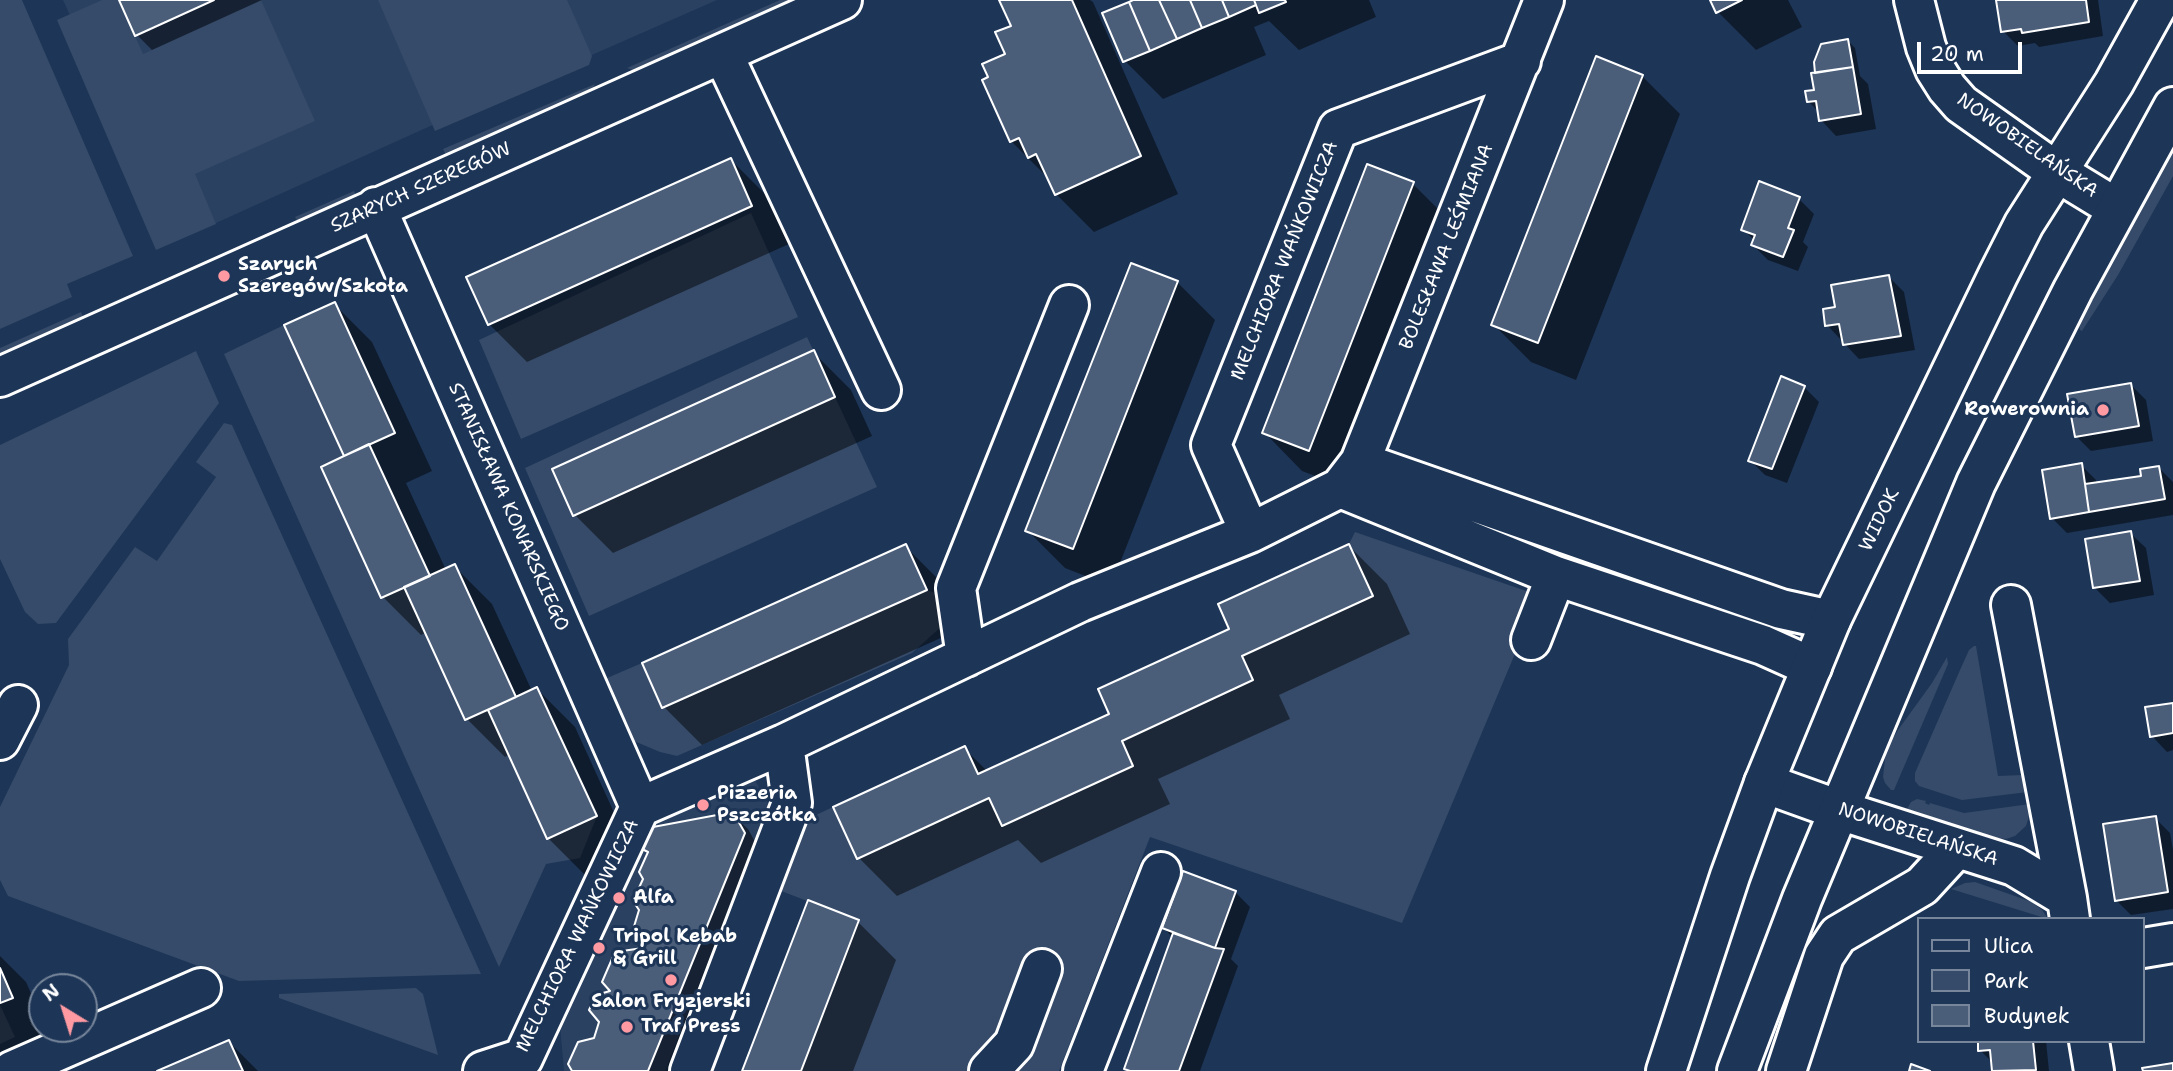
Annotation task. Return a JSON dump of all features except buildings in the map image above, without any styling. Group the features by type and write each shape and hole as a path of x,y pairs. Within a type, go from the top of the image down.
{"street":[{"name":"SZARYCH SZEREGÓW","path":"0,377 842,0"},
{"name":"BOLESŁAWA LEŚMIANA","path":"1350,475 1544,0"},
{"name":"NOWOBIELAŃSKA","path":"1914,0 1926,47 1935,69 1961,104 2057,172 2116,208"},
{"name":"WIDOK","path":"1666,1071 1730,876 1764,783 1831,620 1978,313 2024,225 2114,83 2160,0"},
{"path":"723,54 881,390"},
{"name":"MELCHIORA WAŃKOWICZA","path":"1250,533 1211,445 1338,129 1521,61"},
{"path":"1737,1071 1802,898 1976,483 2116,208 2173,107"},
{"name":"STANISŁAWA KONARSKIEGO","path":"376,208 640,807"},
{"path":"966,657 956,588 1069,305"},
{"path":"1350,475 1556,576 1763,645 1812,667"},
{"path":"1350,475 1781,609 1831,620"},
{"name":"MELCHIORA WAŃKOWICZA","path":"483,1071 528,1065 640,807 784,744 1080,602 1250,533 1350,475"},
{"path":"1531,640 1556,576"},
{"name":"NOWOBIELAŃSKA","path":"2011,606 2069,908"},
{"path":"0,740 18,705"},
{"path":"691,1071 792,803 784,744"},
{"name":"NOWOBIELAŃSKA","path":"1764,783 2014,866 2069,908"},
{"path":"1786,1071 1825,956 1838,935 1922,886 1957,848"},
{"path":"1083,1071 1161,872"},
{"path":"2145,948 2173,943"},
{"path":"989,1071 1014,1044 1042,969"},
{"path":"12,1071 201,988"},
{"path":"2089,1043 2094,1071"}],"shaded area":[{"path":"63,0 717,0 174,242"},
{"path":"751,773 769,805 665,1071 564,1071 560,1025 643,823"}],"green space":[{"path":"0,0 22,0 133,256 67,284 72,297 0,329"},
{"path":"102,0 119,0 143,54 261,0 315,121 195,174 216,224 156,250 57,20"},
{"path":"378,0 567,0 592,56 589,65 435,131"},
{"path":"780,0 812,0 644,74 627,68"},
{"path":"595,84 585,101 449,161 443,149"},
{"path":"2173,153 2173,176 2118,275 2082,331 2080,330 2079,325 2100,285"},
{"path":"354,191 358,200 300,226 295,217"},
{"path":"751,213 798,317 521,439 479,340"},
{"path":"81,312 85,321 0,358 0,348"},
{"path":"284,325 344,456 321,467 381,598 404,587 465,719 488,710 547,838 597,816 580,858 546,864 499,967 224,354"},
{"path":"807,337 877,487 589,616 525,468"},
{"path":"196,351 219,403 56,623 38,624 25,612 0,559 0,445"},
{"path":"224,423 232,425 481,974 239,981 8,896 0,880 0,807 69,665 68,639 135,547 157,561 216,477 196,462"},
{"path":"1355,532 1529,592 1522,637 1402,923 1150,837 1059,1071 801,1071 859,921 776,889 803,821 833,807 857,859 989,798 1002,826 1133,766 1122,741 1253,680 1242,656 1373,596 1349,544"},
{"path":"927,590 945,597 947,607 942,626 912,653 677,756 634,741 624,723 607,678 642,663 663,708"},
{"path":"1974,646 1998,776 2022,775 2028,792 1962,800 1919,786 1915,781 1915,773 1960,670 1969,650"},
{"path":"1947,657 1948,664 1894,790 1891,790 1883,777 1886,750"},
{"path":"1917,799 1926,801 1929,805 1930,803 1964,813 2030,804 2030,813 2026,826 2015,836 1997,838 1907,809 1911,802"},
{"path":"1975,882 2032,902 2047,917 1951,889"},
{"path":"416,988 423,994 438,1055 279,998 279,994"},
{"path":"0,1005 15,1037 0,1044"}],"place":[{"name":"Szarych Szeregów/Szkoła","path":"224,276"},
{"name":"Rowerownia","path":"2103,410"},
{"name":"Pizzeria Pszczółka","path":"703,805"},
{"name":"Alfa","path":"619,898"},
{"name":"Tripol Kebab & Grill","path":"599,948"},
{"name":"Salon Fryzjerski","path":"671,980"},
{"name":"Traf Press","path":"627,1027"}]}
